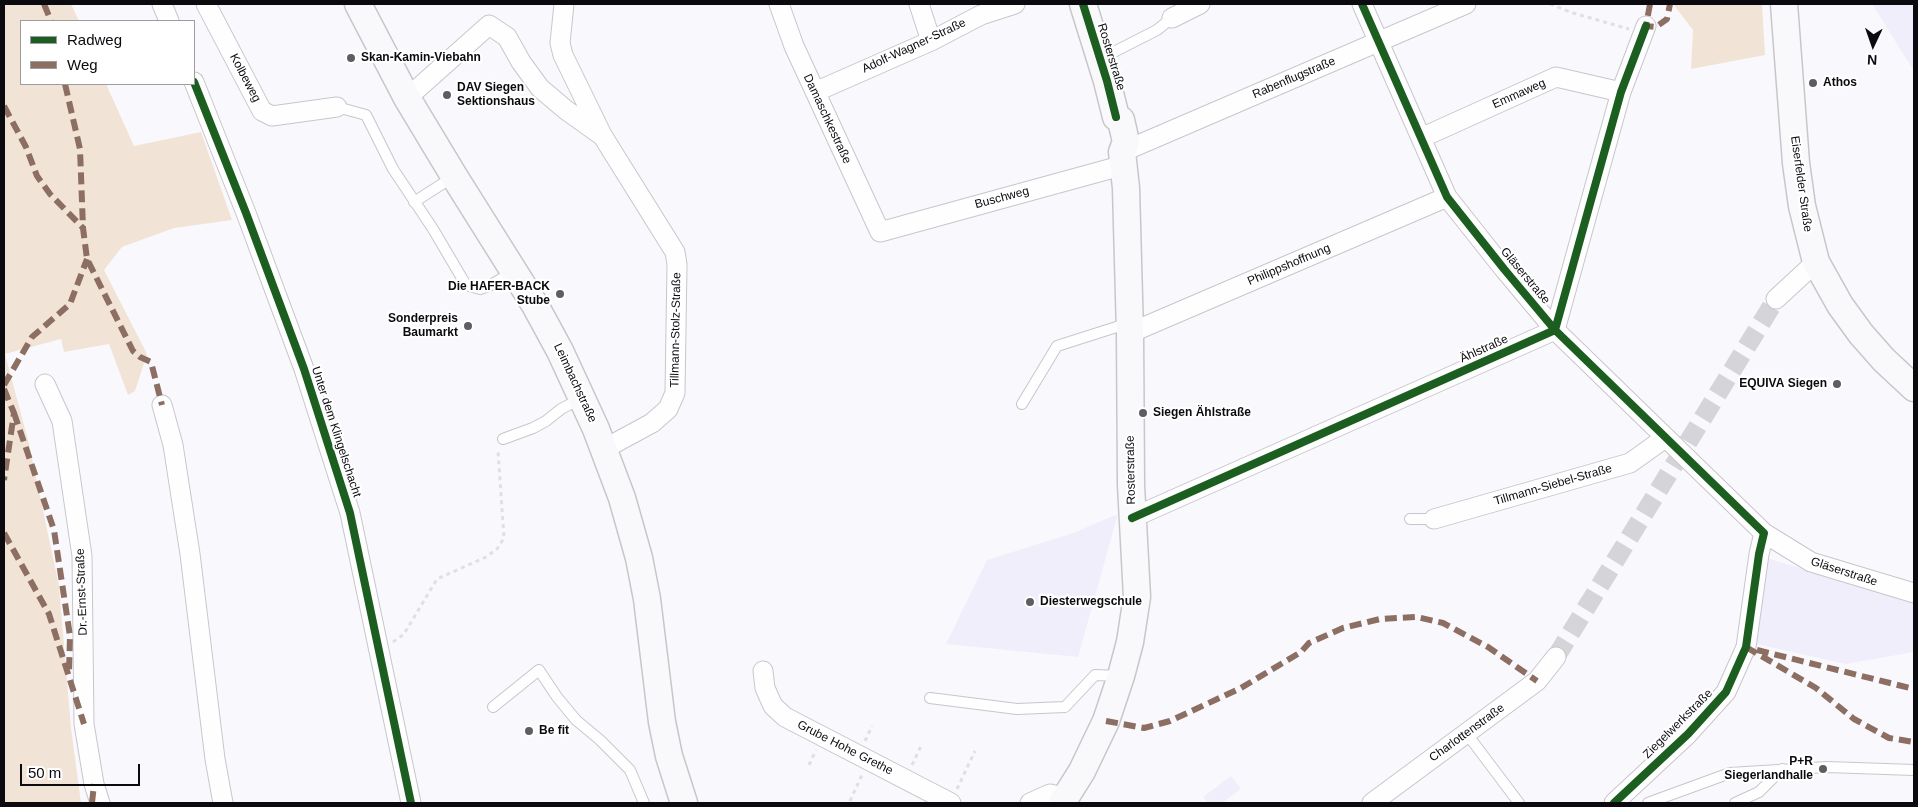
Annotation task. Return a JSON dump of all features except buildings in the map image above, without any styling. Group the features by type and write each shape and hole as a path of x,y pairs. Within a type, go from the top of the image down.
{"main road":[{"name":"Leimbachstraße","path":"358,4 407,98 514,271 560,351 583,398 604,449 622,498 639,558 647,598 662,722 669,756 684,803"},
{"name":"Rosterstraße","path":"1064,800 1082,771 1106,721 1130,642 1136,597 1132,518 1130,328 1123,158 1126,142 1121,120 1116,117 1083,4"},
{"name":"Eiserfelder Straße","path":"1784,4 1796,163 1802,206 1816,262 1840,305 1861,334 1884,360 1914,388"}],"street":[{"path":"162,4 169,20"},
{"name":"Kolbeweg","path":"206,4 262,111 272,116 337,107"},
{"name":"Tillmann-Stolz-Straße","path":"564,4 560,43 563,55 602,135 675,252 677,264 675,394 672,402 668,410 652,423 604,449"},
{"name":"Damaschkestraße","path":"779,4 794,46 814,92 880,232"},
{"path":"919,4 931,40"},
{"name":"Adolf-Wagner-Straße","path":"814,92 931,40 981,15 1015,4"},
{"path":"1172,18 1200,4"},
{"name":"Gläserstraße","path":"1362,4 1447,196 1555,330 1764,533 1810,562 1914,593"},
{"name":"Rabenflugstraße","path":"1123,158 1378,41 1466,4"},
{"name":"Tillmann-Stolz-Straße","path":"407,98 489,25 508,37 521,62 540,88 566,110 602,135"},
{"path":"1555,330 1621,92 1646,26"},
{"name":"Emmaweg","path":"1422,138 1556,77 1621,92"},
{"name":"Unter dem Klingelschacht","path":"195,85 246,213 304,369 350,513 411,803"},
{"name":"Buschweg","path":"880,232 1123,158"},
{"name":"Philippshoffnung","path":"1130,328 1447,196"},
{"path":"1776,298 1816,262"},
{"name":"Ählstraße","path":"1132,518 1555,330"},
{"name":"Dr.-Ernst-Straße","path":"45,384 62,421 82,556 84,724 94,784 100,803"},
{"path":"162,405 172,446 190,554 215,759 223,803"},
{"name":"Tillmann-Siebel-Straße","path":"1434,519 1630,463 1665,438"},
{"name":"Ziegelwerkstraße","path":"1614,803 1688,734 1726,692 1746,647 1757,564 1764,533"},
{"name":"Charlottenstraße","path":"1372,803 1537,681 1556,657"},
{"name":"Grube Hohe Grethe","path":"763,671 765,688 773,706 785,717 951,803"},
{"path":"1030,803 1050,794 1064,800"}],"lane":[{"path":"1100,59 1157,30 1172,18"},
{"path":"337,107 366,115 393,169 433,229 466,285 480,289 489,286 514,271"},
{"path":"414,202 454,176"},
{"path":"1022,404 1057,346 1130,328"},
{"path":"502,439 533,428 546,421 561,409 583,398"},
{"path":"1410,519 1434,519"},
{"path":"493,708 540,670 557,697 576,720 600,740 630,770 644,803"},
{"path":"930,698 1017,709 1065,707 1095,675 1121,676"},
{"path":"1466,734 1519,803"},
{"path":"1648,803 1730,773 1827,767 1914,770"},
{"path":"1735,803 1760,792 1782,769"}],"path":[{"path":"1550,4 1573,13 1634,30 1646,26"},
{"path":"378,651 404,634 437,579 486,557 497,549 504,538 498,449"},
{"path":"905,779 922,744"},
{"path":"951,803 975,751"},
{"path":"850,801 869,760"}],"shaded area":[{"path":"4,4 71,4 79,20 20,20 20,85 106,85 134,146 201,132 232,220 174,228 122,247 104,270 147,354 135,391 128,395 109,344 64,352 61,339 5,354 29,444 59,586 71,728 81,803 4,803"},
{"path":"1673,4 1762,4 1765,55 1691,69 1693,30"},
{"path":"1872,4 1914,4 1914,71"},
{"name":"Diesterwegschule","path":"1118,514 1078,657 946,644 987,560 1073,533"},
{"path":"1766,558 1914,601 1914,652 1846,664 1752,643"},
{"path":"1231,776 1241,789 1222,803 1208,803 1203,797"}],"tunnel":[{"path":"1556,657 1776,299"}],"marked path":[{"path":"44,4 51,20"},
{"path":"1650,4 1646,26 1656,27 1667,19 1670,4"},
{"path":"65,85 80,149 83,228 87,259 133,351 151,362 162,405"},
{"path":"4,106 26,147 37,176 50,194 83,228"},
{"path":"4,385 32,337 70,304 87,259"},
{"path":"4,389 14,413 4,480"},
{"path":"14,413 54,530 70,636 69,672"},
{"path":"4,533 49,614 84,724"},
{"path":"1106,721 1144,728 1170,721 1241,688 1301,652 1309,643 1343,628 1380,619 1417,617 1443,623 1488,647 1537,681"},
{"path":"1746,647 1816,688 1854,719 1889,738 1914,742"},
{"path":"1757,650 1914,689"},
{"path":"92,803 94,784"}],"cycle path":[{"path":"1083,4 1116,117"},
{"path":"1362,4 1447,197 1555,330 1764,533 1759,554 1746,647 1726,692 1688,734 1614,803"},
{"path":"1555,330 1621,92 1646,26"},
{"path":"195,85 246,213 304,369 350,513 411,803"},
{"path":"1132,518 1555,330"}],"place":[{"name":"Skan-Kamin-Viebahn","path":"351,58"},
{"name":"Athos","path":"1813,83"},
{"name":"DAV Siegen Sektionshaus","path":"447,95"},
{"name":"Die HAFER-BACK Stube","path":"560,294"},
{"name":"Sonderpreis Baumarkt","path":"468,326"},
{"name":"EQUIVA Siegen","path":"1837,384"},
{"name":"Siegen Ählstraße","path":"1143,413"},
{"name":"Diesterwegschule","path":"1030,602"},
{"name":"Be fit","path":"529,731"},
{"name":"P+R Siegerlandhalle","path":"1823,769"}]}
